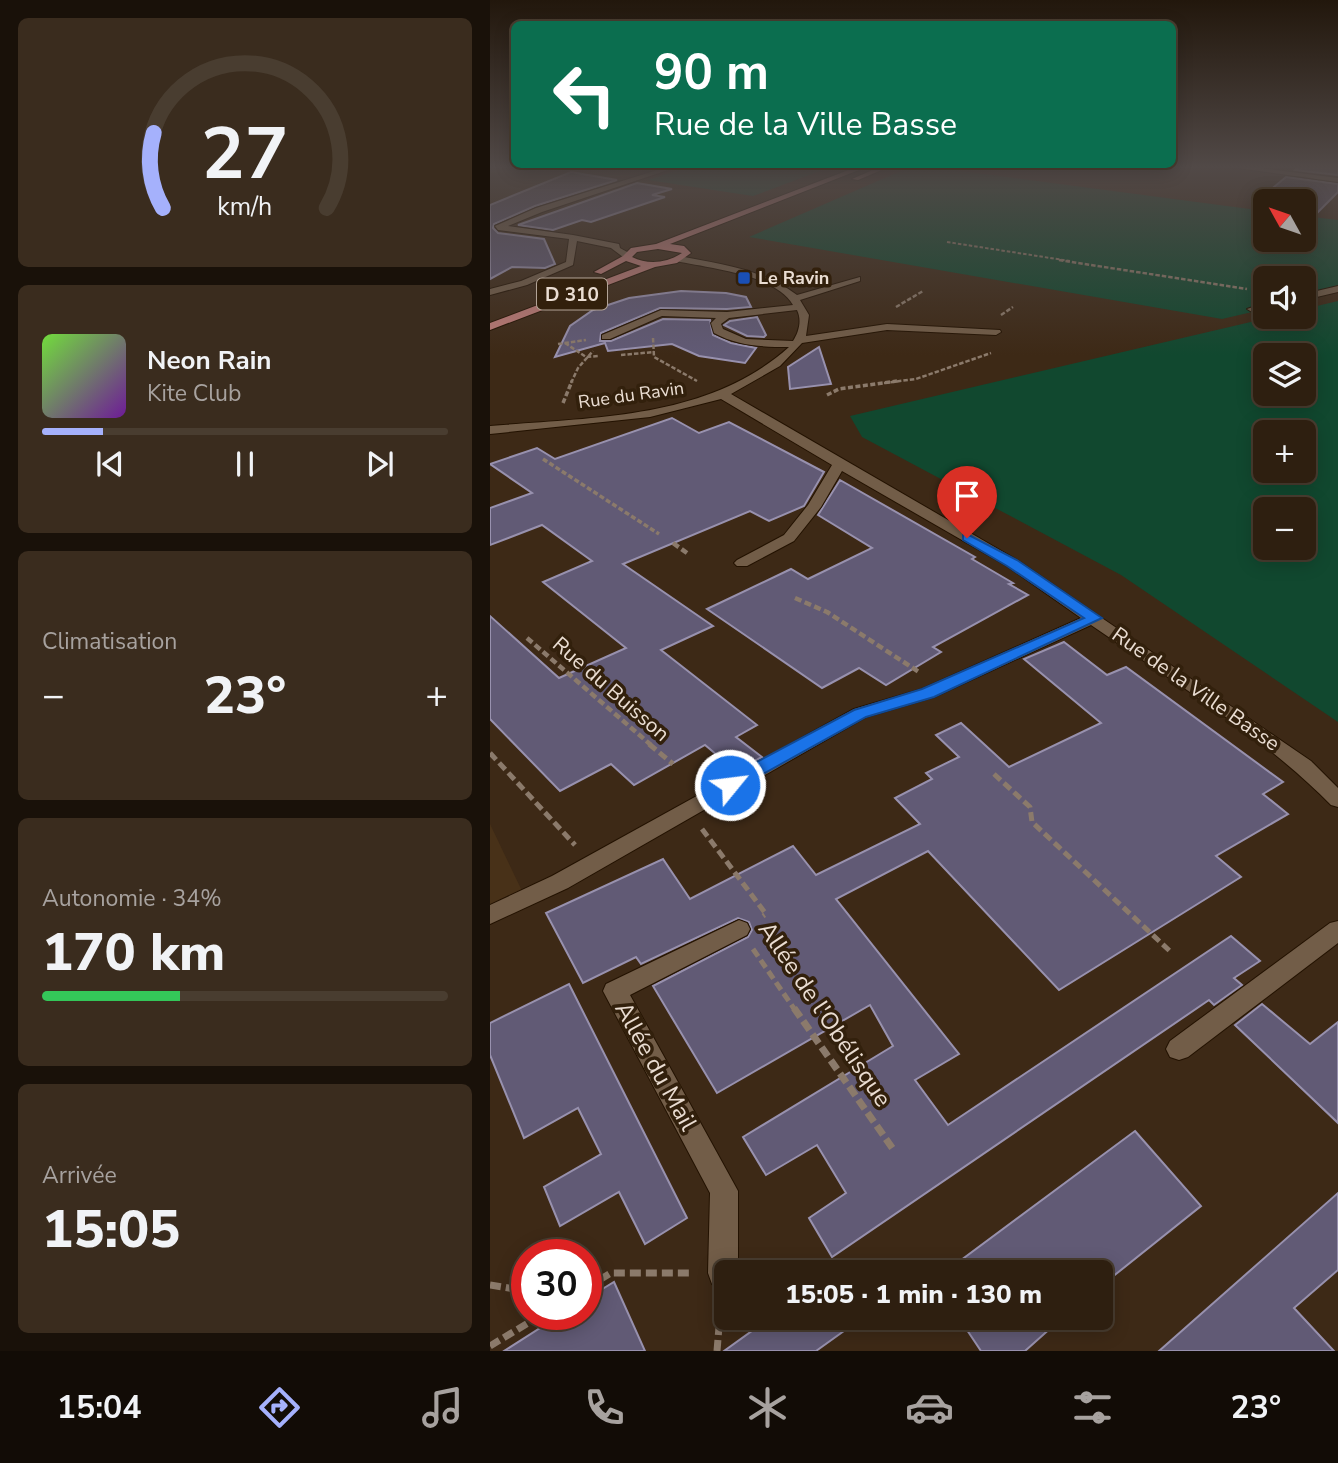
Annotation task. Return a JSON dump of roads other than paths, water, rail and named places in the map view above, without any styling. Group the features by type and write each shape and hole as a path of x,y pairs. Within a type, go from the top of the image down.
{"main road":[{"path":"626,256 698,229"},
{"path":"653,246 686,252"},
{"path":"626,256 635,262 655,264 686,252"},
{"name":"D 310","path":"588,276 626,256"},
{"name":"D 310","path":"490,327 655,264"}],"street":[{"path":"503,229 573,237 616,246 653,246"},
{"path":"490,291 502,290 570,263 569,250 573,237"},
{"path":"616,246 615,249 626,256"},
{"path":"686,252 776,286 797,303 804,325 798,342"},
{"path":"606,337 629,328 641,319 660,313 687,311 726,315 797,303 857,279"},
{"path":"1316,294 1338,289"},
{"path":"726,315 716,323 718,331 730,338 749,343 798,342 884,327 919,326 968,332 996,332"},
{"name":"Rue du Ravin","path":"490,430 658,412 702,402 771,369 798,342"},
{"name":"Rue de la Ville Basse","path":"722,394 1012,563 1095,618 1304,766 1338,800"},
{"path":"742,563 789,538 814,507 839,464"},
{"path":"490,915 560,882 860,713 939,688 1095,618"},
{"name":"Allée du Mail","path":"723,1260 724,1191 615,991 739,929"},
{"path":"1179,1049 1338,930"}],"place":[{"name":"Le Ravin","path":"744,278"}]}
